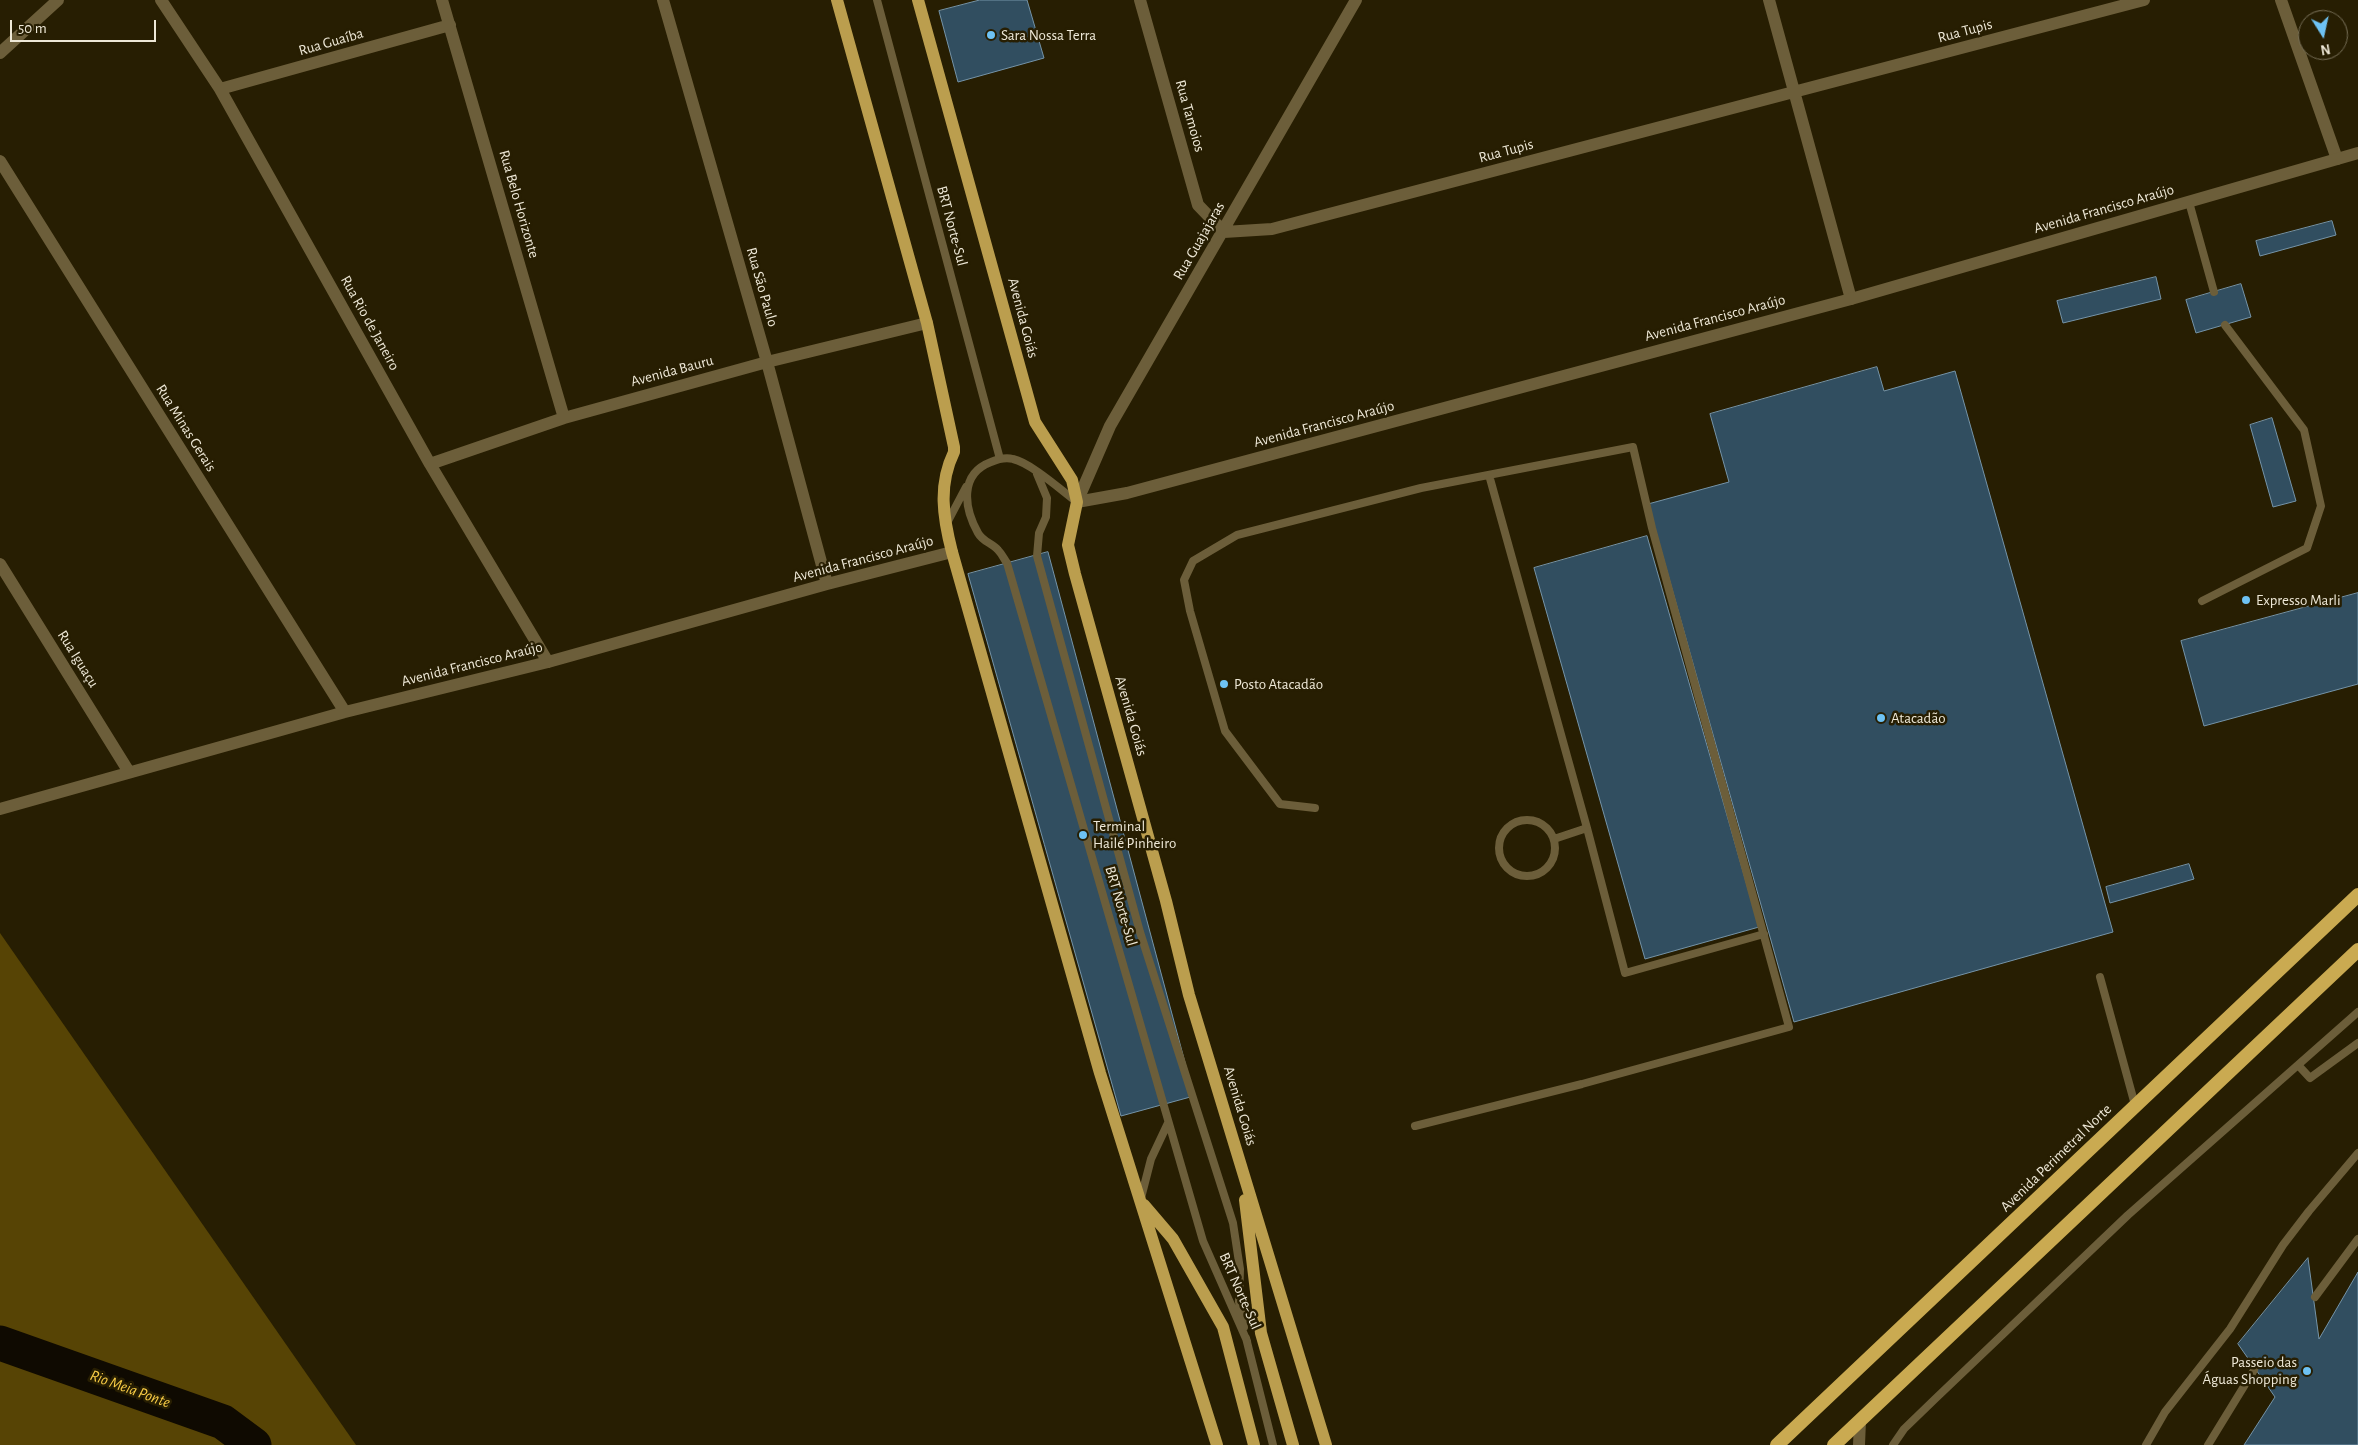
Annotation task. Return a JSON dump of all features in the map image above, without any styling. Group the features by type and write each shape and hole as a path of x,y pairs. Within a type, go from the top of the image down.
{"highway":[{"name":"Avenida Perimetral Norte","path":"1777,1445 2358,895"},
{"path":"1834,1445 2358,950"}],"main road":[{"path":"837,0 927,322 954,452 943,490 946,527 952,552 1097,1064 1218,1445"},
{"name":"Avenida Goiás","path":"918,0 1035,422 1072,480 1077,502 1068,545 1075,574 1166,901 1189,995 1326,1445"},
{"path":"1241,1168 1261,1333 1293,1445"},
{"path":"1140,1201 1173,1239 1223,1328 1254,1445"}],"street":[{"path":"0,53 58,0"},
{"name":"Rua Rio de Janeiro","path":"161,0 220,89 430,464 548,662"},
{"name":"Rua Belo Horizonte","path":"442,0 564,418"},
{"name":"Rua São Paulo","path":"664,0 767,362 827,584"},
{"name":"Rua Tamoios","path":"1140,0 1198,205 1224,232"},
{"name":"Rua Guajajaras","path":"1077,502 1110,426 1224,232 1356,0"},
{"path":"1769,0 1851,299"},
{"name":"Rua Tupis","path":"1224,232 1272,230 2144,0"},
{"path":"2281,0 2337,159"},
{"name":"Rua Guaíba","path":"220,89 450,26"},
{"name":"Avenida Francisco Araújo","path":"1077,502 1127,493 1851,299 2358,153"},
{"name":"Rua Minas Gerais","path":"0,161 345,712"},
{"name":"Avenida Bauru","path":"430,464 564,418 767,362 927,322"},
{"name":"Avenida Francisco Araújo","path":"0,809 345,712 548,662 827,584 952,552"},
{"name":"Rua Iguaçu","path":"0,564 129,772"},
{"path":"1859,1445 1860,1421"}],"lane":[{"name":"BRT Norte-Sul","path":"877,0 1000,459"},
{"path":"2189,202 2214,292"},
{"path":"2202,601 2307,548 2322,506 2304,430 2224,325"},
{"path":"1315,808 1280,804 1225,730 1190,611 1184,580 1193,562 1237,535 1421,488 1633,447 1652,528 1789,1027 1582,1084 1415,1126"},
{"path":"946,527 974,473 981,466 1000,459 1012,458 1025,464 1077,502"},
{"name":"BRT Norte-Sul","path":"1037,473 1047,498 1046,517 1039,533 1037,556 1140,932 1234,1223 1240,1270 1239,1302 1247,1341"},
{"path":"1489,475 1587,828 1625,973 1764,934"},
{"name":"BRT Norte-Sul","path":"970,481 967,501 979,535 986,543 998,549 1006,563 1203,1241 1247,1341"},
{"path":"1530,819 1540,822 1549,830 1554,840 1555,850 1552,861 1545,870 1535,875 1524,876 1513,873 1504,866 1499,856 1498,844 1502,834 1518,820 1530,819"},
{"path":"1554,840 1587,828"},
{"path":"2100,977 2135,1105"},
{"path":"1893,1445 1904,1429 2128,1215 2358,1012"},
{"path":"2298,1065 2310,1078 2358,1043"},
{"path":"1140,1201 1151,1159 1168,1123"},
{"path":"2146,1445 2165,1412 2230,1329 2283,1245 2309,1210 2358,1153"},
{"path":"2315,1297 2358,1239"},
{"path":"1247,1341 1273,1445"},
{"path":"2208,1445 2254,1370"}],"shaded area":[{"path":"0,933 356,1445 0,1445"}],"building":[{"name":"Sara Nossa Terra","path":"980,0 1027,0 1044,58 958,82 939,11"},
{"path":"2332,221 2336,235 2260,256 2256,241"},
{"path":"2156,277 2161,299 2063,323 2057,301"},
{"path":"2241,284 2251,317 2196,333 2186,300"},
{"name":"Atacadão","path":"1877,367 1884,391 1955,371 2113,932 1794,1022 1648,504 1729,482 1710,414"},
{"path":"2272,418 2296,501 2273,507 2250,425"},
{"path":"1647,536 1759,927 1645,959 1534,568"},
{"name":"Terminal Hailé Pinheiro","path":"1048,552 1194,1096 1121,1116 968,574"},
{"path":"2358,593 2358,684 2204,726 2181,641"},
{"path":"2189,864 2194,879 2110,903 2106,887"},
{"name":"Passeio das Águas Shopping","path":"2308,1258 2319,1339 2358,1272 2358,1445 2244,1445 2275,1397 2238,1344"}],"waterway":[{"name":"Rio Meia Ponte","path":"0,1343 223,1422 254,1445"}],"place":[{"name":"Sara Nossa Terra","path":"991,35"},
{"name":"Expresso Marli","path":"2246,600"},
{"name":"Posto Atacadão","path":"1224,684"},
{"name":"Atacadão","path":"1881,718"},
{"name":"Terminal Hailé Pinheiro","path":"1083,835"},
{"name":"Passeio das Águas Shopping","path":"2307,1371"}]}
